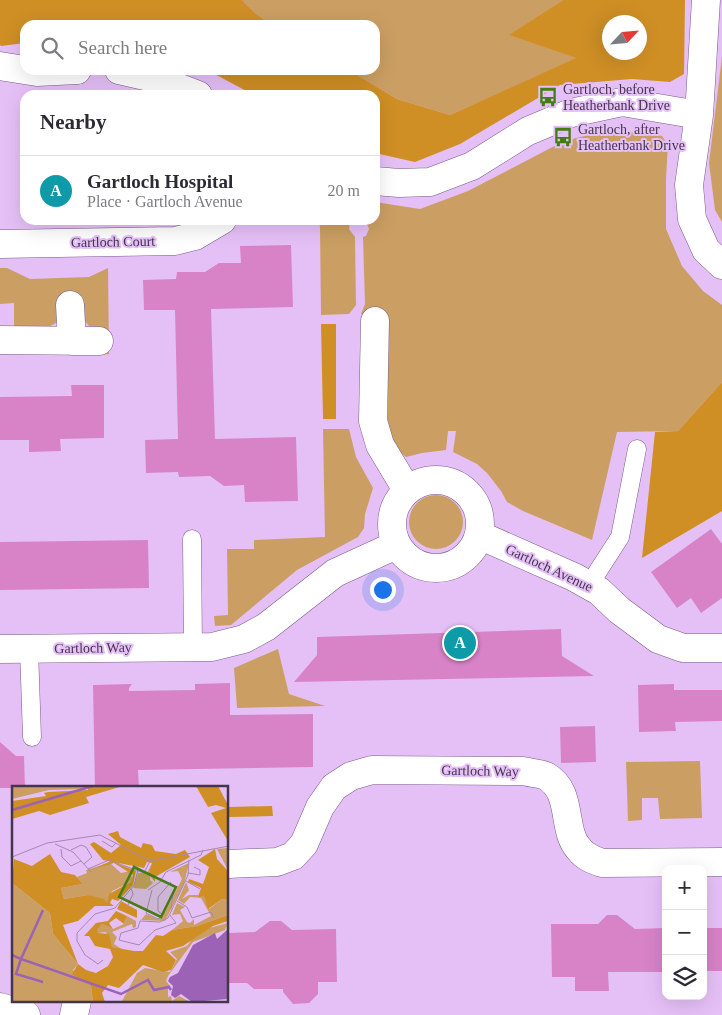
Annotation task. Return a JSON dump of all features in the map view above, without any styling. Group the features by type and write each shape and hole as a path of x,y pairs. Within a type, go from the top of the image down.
{"street":[{"path":"706,0 699,115 689,185 692,219 706,250 722,265"},
{"path":"0,66 20,69"},
{"path":"141,75 185,90"},
{"path":"380,181 430,182 472,166 528,131 571,113 622,102 699,115"},
{"name":"Gartloch Court","path":"0,244 175,241 195,236 214,225"},
{"path":"0,340 86,341 70,305"},
{"path":"375,321 373,421 380,445 407,490"},
{"path":"447,480 460,486 470,496 478,508 481,521 480,535 473,550 463,560 449,567 434,569 419,565 406,557 396,545 392,530 392,516 398,502 407,490 419,483 447,480"},
{"name":"Gartloch Avenue","path":"480,535 574,577 600,591 619,610 658,639 683,648 722,648"},
{"name":"Gartloch Way","path":"0,649 212,647 244,639 266,627 335,573 396,545"},
{"name":"Gartloch Way","path":"229,864 277,862 293,856 304,844 320,808 334,787 351,776 372,770 523,771 545,776 557,786 564,799 573,841 587,857 602,863 722,862"},
{"path":"74,1015 77,1002"},
{"path":"0,1007 26,1015"}],"lane":[{"path":"589,585 620,538 637,449"},
{"path":"192,539 193,647"},
{"path":"29,649 32,737"}],"shaded area":[{"path":"0,0 242,0 256,14 266,20 20,20 20,44 0,45"},
{"path":"242,0 563,0 510,35 577,58 450,115 397,99 357,75 380,75 380,20 266,20 256,14"},
{"path":"563,0 685,0 684,74 670,82 632,79 560,85 460,144 415,162 380,154 380,90 245,90 216,75 357,75 397,99 450,115 576,58 509,35"},
{"path":"722,56 722,222 715,210 709,163"},
{"path":"601,132 647,132 662,136 668,145 666,229 682,266 703,291 722,305 722,382 678,431 617,432 592,540 523,511 507,502 487,473 477,464 453,452 456,431 448,431 446,450 406,457 392,446 388,430 387,314 361,314 365,304 363,237 366,236 369,229 367,225 380,225 380,203 420,209 468,191 564,141"},
{"path":"320,225 350,225 349,229 355,237 356,305 349,314 321,315"},
{"path":"0,268 7,268 30,279 89,277 108,268 109,354 102,355 102,327 89,326 85,321 82,296 58,298 59,320 49,327 38,329 14,327 14,303 0,304"},
{"path":"321,324 336,324 336,419 323,419"},
{"path":"722,382 722,511 642,558 655,432 678,431"},
{"path":"323,429 349,429 356,457 373,488 365,514 364,528 358,537 297,570 231,625 215,626 214,616 228,615 227,549 254,549 254,540 325,537"},
{"path":"436,495 446,497 455,503 461,512 463,522 461,532 455,541 446,547 436,549 426,547 417,541 411,532 409,522 411,512 417,503 426,497"},
{"path":"278,649 289,694 325,706 237,708 234,668"},
{"path":"700,761 702,818 660,819 658,798 642,798 642,820 628,821 626,762"},
{"path":"272,806 273,816 229,817 229,807"}],"building":[{"path":"291,245 293,307 211,309 215,439 296,437 298,501 245,502 244,485 224,486 210,476 179,477 178,472 146,473 145,440 178,439 175,310 144,310 143,280 176,279 177,272 205,272 219,263 241,263 240,246"},
{"path":"71,385 104,385 104,438 60,439 61,451 29,452 29,440 0,440 0,397 72,396"},
{"path":"711,529 722,544 722,598 701,613 691,598 677,608 651,572"},
{"path":"148,540 149,588 0,590 0,542"},
{"path":"561,629 562,656 594,676 294,682 317,655 317,637"},
{"path":"230,683 230,715 313,714 313,767 138,770 139,786 95,786 93,685 132,684 129,691 195,690 195,684"},
{"path":"674,684 674,690 722,690 722,721 675,722 676,731 639,732 638,685"},
{"path":"595,726 596,762 561,763 560,727"},
{"path":"0,742 16,756 24,756 25,786 0,788"},
{"path":"607,915 617,915 635,929 662,928 662,972 608,972 609,991 575,991 575,977 552,977 551,924 598,924"},
{"path":"270,921 281,921 292,930 336,929 337,982 318,982 318,994 309,1003 293,1004 283,992 283,989 254,989 247,983 229,983 229,933 255,932"},
{"path":"707,928 722,928 722,971 707,971"}],"place":[{"name":"Gartloch, before Heatherbank Drive","path":"548,97"},
{"name":"Gartloch, after Heatherbank Drive","path":"563,137"},
{"name":"Gartloch Hospital","path":"460,643"}]}
